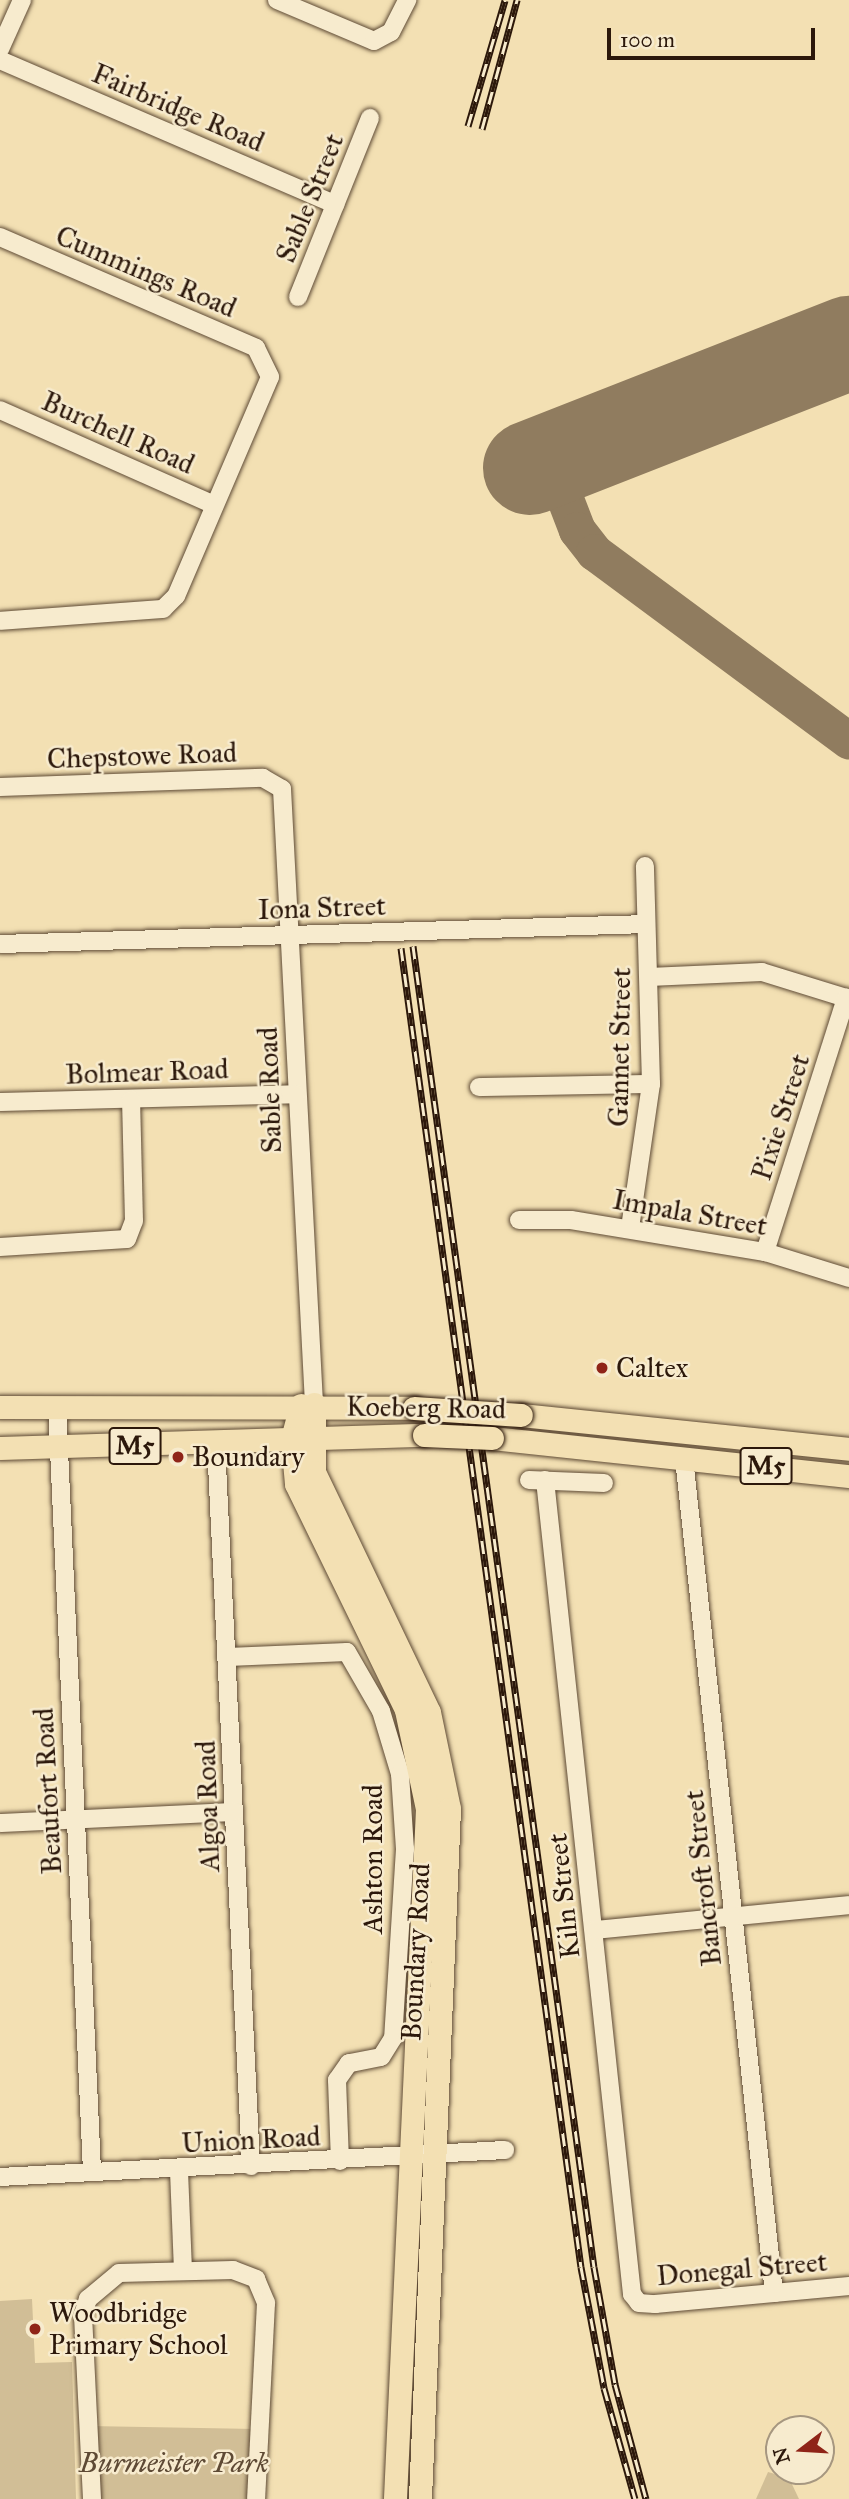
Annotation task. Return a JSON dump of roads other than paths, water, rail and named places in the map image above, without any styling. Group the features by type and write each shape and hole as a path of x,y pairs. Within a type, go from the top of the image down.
{"main road":[{"name":"Koeberg Road","path":"0,1407 308,1399 521,1415 849,1449"},
{"name":"Boundary Road","path":"308,1399 301,1438 320,1487 420,1690 446,1781 452,1844 395,2499"},
{"name":"Koeberg Road","path":"0,1448 216,1444 301,1438 424,1435 526,1441 849,1476"},
{"name":"Boundary Road","path":"420,2499 424,2158"}],"street":[{"path":"0,49 22,0"},
{"path":"277,0 367,40 383,40 407,0"},
{"name":"Fairbridge Road","path":"0,60 335,204"},
{"name":"Sable Street","path":"298,298 370,118"},
{"name":"Cummings Road","path":"0,237 256,348 267,360 269,384 214,505"},
{"name":"Burchell Road","path":"0,410 214,505"},
{"path":"0,621 163,609 176,596 214,505"},
{"name":"Chepstowe Road","path":"0,787 263,778 282,789"},
{"name":"Sable Road","path":"282,789 291,936 308,1399"},
{"name":"Gannet Street","path":"630,1228 651,1084 645,866"},
{"name":"Iona Street","path":"0,944 646,925"},
{"path":"649,977 762,972 848,998"},
{"name":"Pixie Street","path":"765,1252 848,998"},
{"path":"479,1087 651,1084"},
{"name":"Bolmear Road","path":"0,1102 296,1094"},
{"path":"0,1247 127,1239 134,1221 131,1100"},
{"name":"Impala Street","path":"519,1220 630,1228 765,1252 849,1278"},
{"name":"Beaufort Road","path":"57,1406 92,2172"},
{"name":"Algoa Road","path":"216,1444 251,2166"},
{"name":"Bancroft Street","path":"684,1458 774,2293"},
{"name":"Kiln Street","path":"604,1483 537,1480 595,1930 629,2275 639,2303"},
{"name":"Ashton Road","path":"228,1657 347,1652 381,1711 400,1774 405,1849 393,2038 381,2057 349,2063 337,2080 340,2161"},
{"path":"0,1823 234,1812"},
{"path":"595,1930 849,1905"},
{"name":"Union Road","path":"0,2177 424,2158 505,2150"},
{"path":"179,2171 183,2270"},
{"path":"92,2499 83,2315 88,2300 119,2273 183,2270 247,2273 267,2303 256,2499"},
{"name":"Donegal Street","path":"639,2303 849,2286"}],"railway":[{"path":"468,126 505,0"},
{"path":"482,129 517,0"},
{"path":"413,946 594,2267 615,2384 646,2499"},
{"path":"401,948 581,2267 604,2388 635,2499"}],"place":[{"name":"Caltex","path":"602,1368"},
{"name":"Boundary","path":"178,1457"},
{"name":"Woodbridge Primary School","path":"35,2329"}],"park label":[{"name":"Burmeister Park","path":"174,2463"}]}
